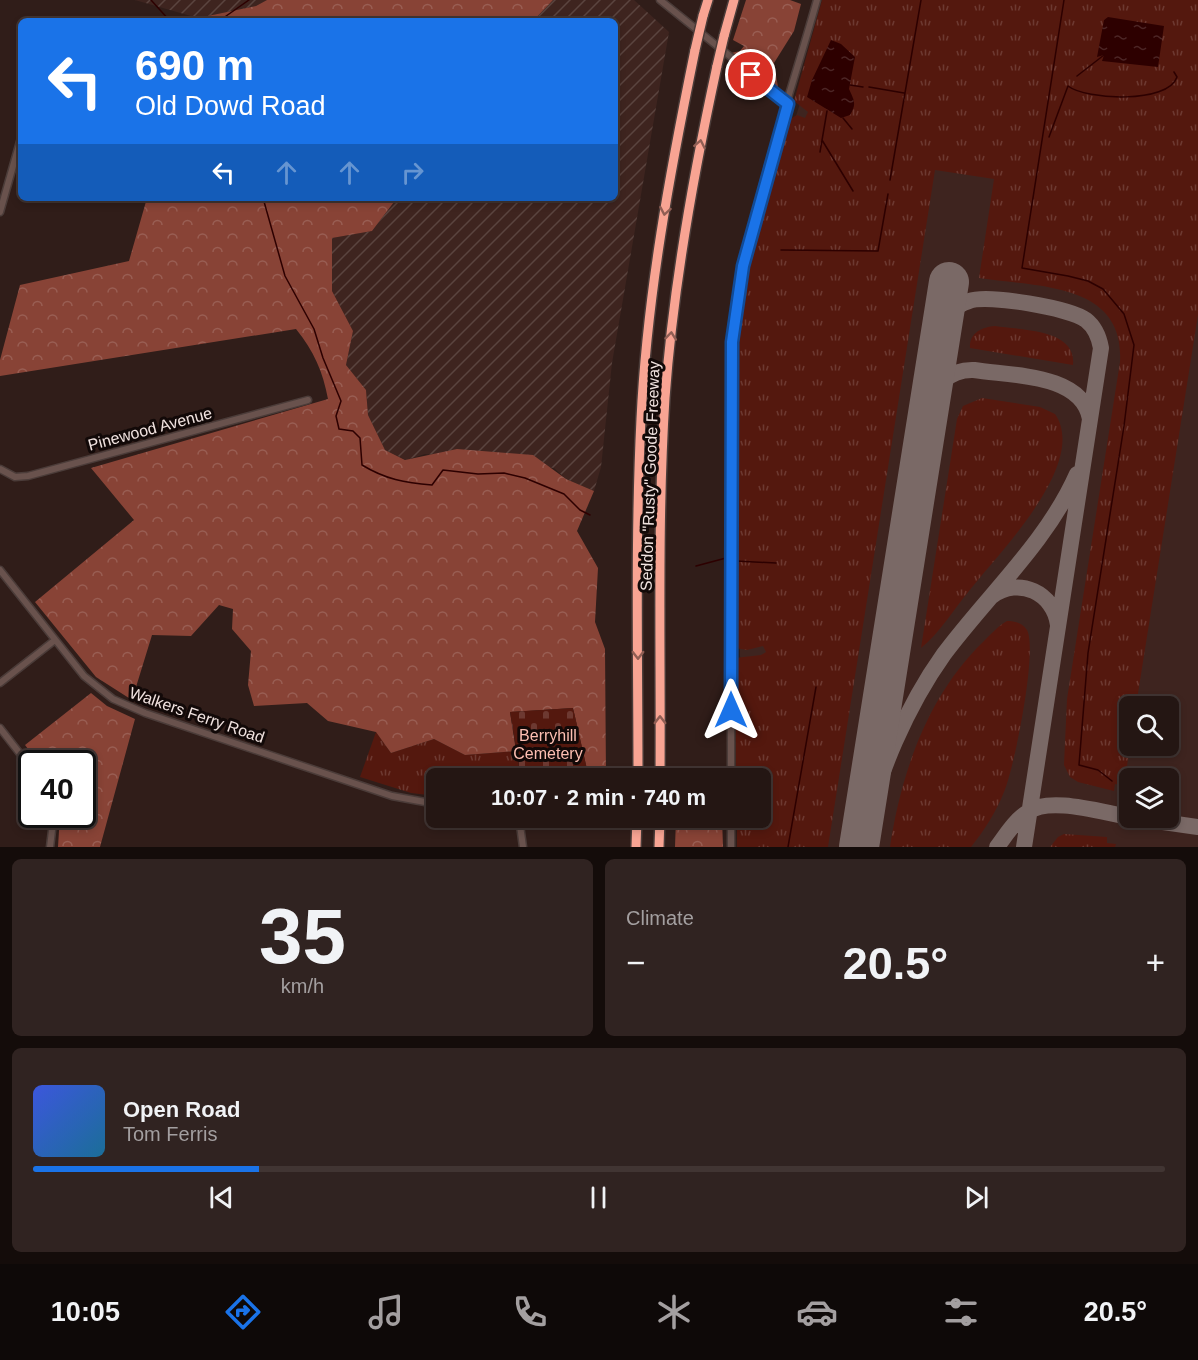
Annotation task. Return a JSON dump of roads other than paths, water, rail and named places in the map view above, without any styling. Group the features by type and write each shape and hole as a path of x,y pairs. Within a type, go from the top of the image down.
{"highway":[{"name":"Seddon \"Rusty\" Goode Freeway","path":"638,768 639,498 645,366 662,229 695,50 708,0"},
{"name":"Seddon \"Rusty\" Goode Freeway","path":"660,768 660,516 665,397 684,232 717,66 734,0"},
{"path":"636,847 637,828"},
{"path":"659,847 660,828"}],"street":[{"path":"660,0 788,104"},
{"path":"731,768 732,342 743,266 817,0"},
{"path":"0,212 18,149"},
{"name":"Pinewood Avenue","path":"0,469 15,477 28,476 308,400"},
{"name":"Walkers Ferry Road","path":"0,570 88,680 126,706 392,796 426,802"},
{"path":"0,683 56,640"},
{"path":"0,728 18,750"},
{"path":"50,847 52,828"},
{"path":"520,828 523,847"},
{"path":"731,828 731,847"}],"water":[{"path":"1108,17 1164,26 1158,67 1102,61 1104,55 1097,57 1104,20"},
{"path":"831,40 841,44 855,57 849,89 854,108 850,115 841,118 807,97 812,80"}],"waterway":[{"path":"151,0 167,18"},
{"path":"223,18 249,0"},
{"path":"890,180 921,0"},
{"path":"1064,0 1022,268 1088,281 1103,289 1124,314 1134,345 1124,426 1088,653 1079,765 1098,770 1112,781"},
{"path":"1077,76 1104,55"},
{"path":"1049,137 1068,86 1091,94 1126,97 1143,95 1159,92 1170,86 1177,77 1174,72"},
{"path":"850,85 863,87"},
{"path":"869,87 904,93"},
{"path":"820,152 827,111"},
{"path":"843,118 852,129"},
{"path":"822,140 853,191"},
{"path":"781,250 878,251 888,194"},
{"path":"264,201 285,276 314,329 341,401 336,416 339,429 353,431 360,438 362,465 396,480 432,485 443,470 478,474 504,473 525,478 564,494 580,510 590,515"},
{"path":"696,566 726,558"},
{"path":"736,561 776,563"},
{"path":"788,847 816,687"}],"park label":[{"name":"Berryhill Cemetery","path":"548,744"}]}
